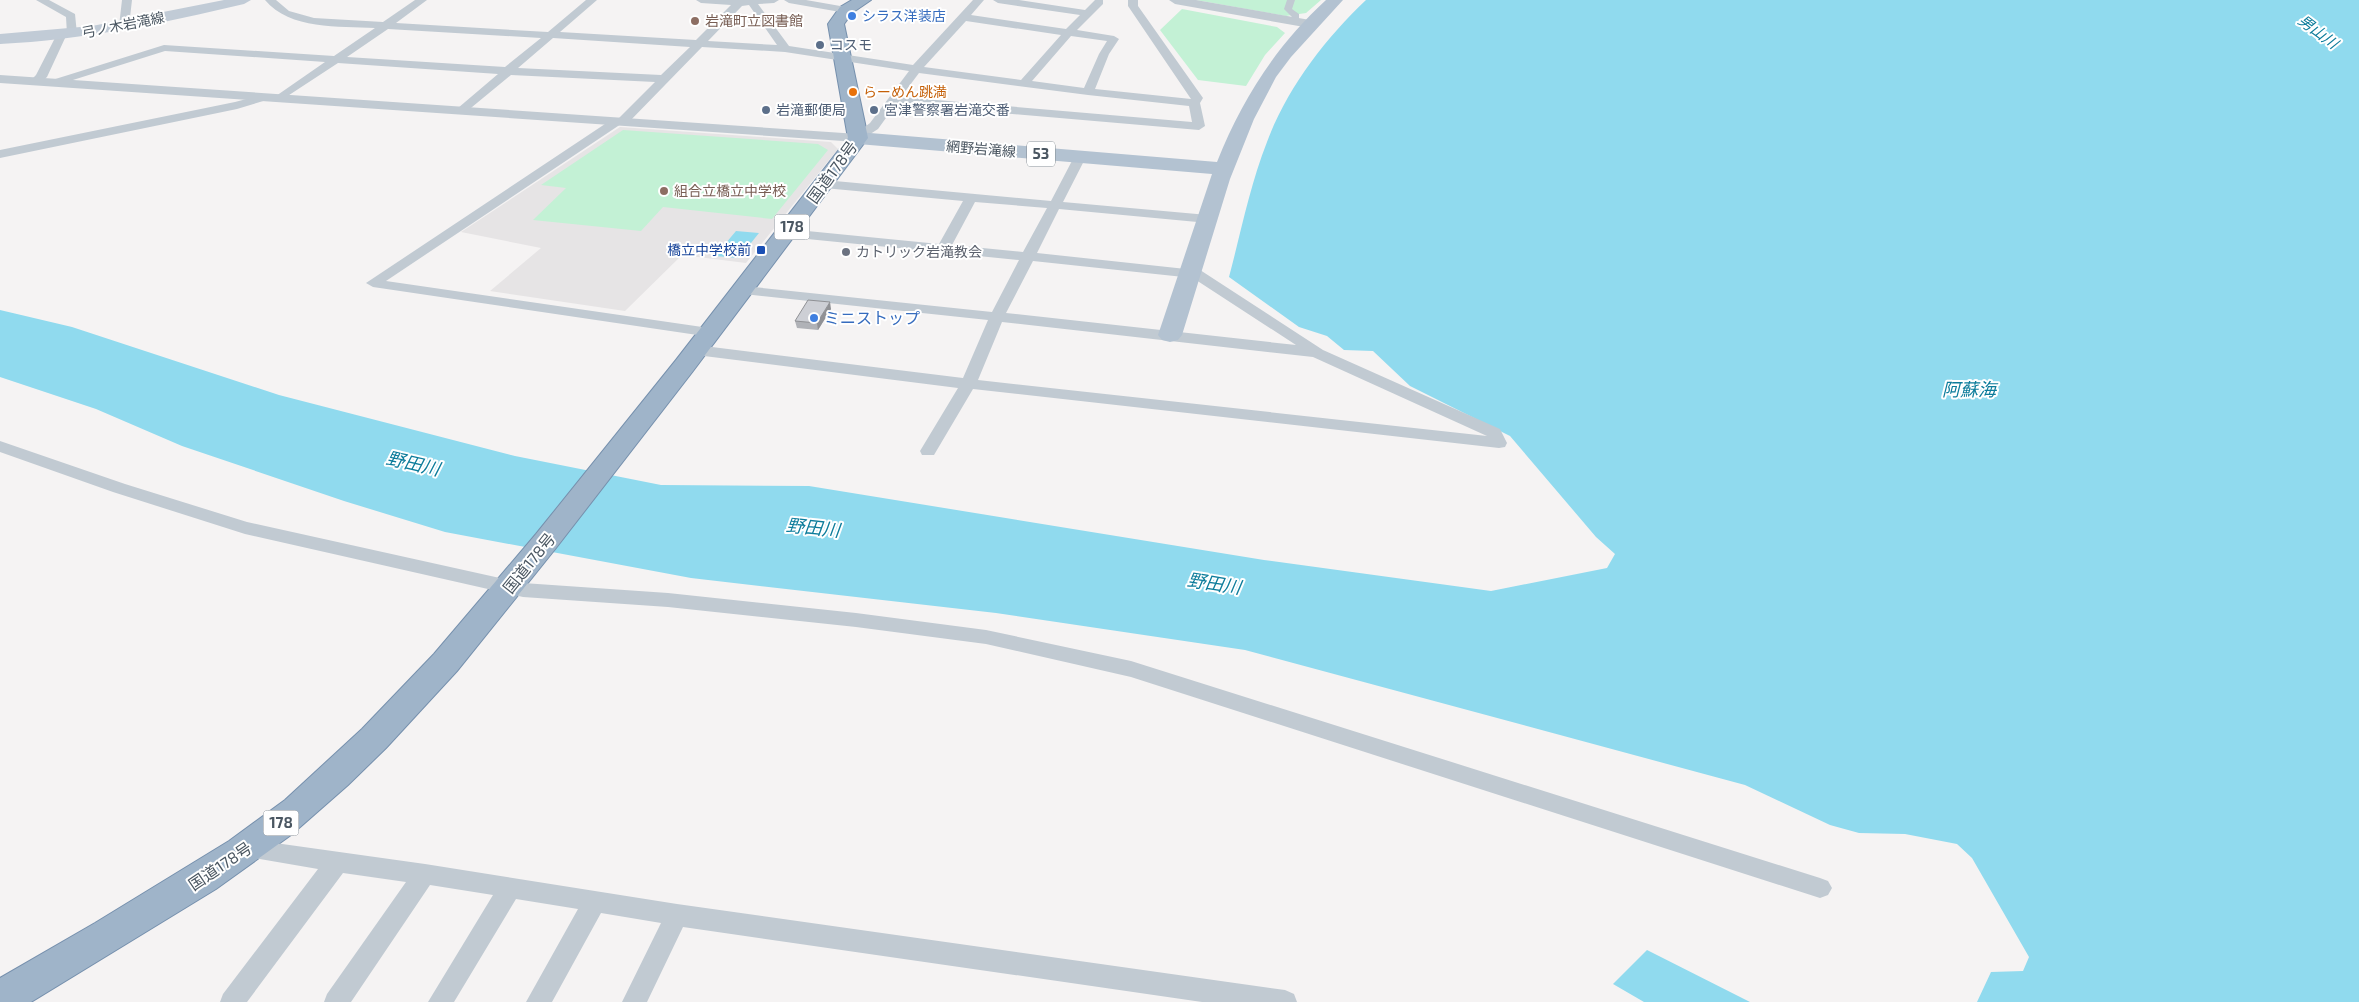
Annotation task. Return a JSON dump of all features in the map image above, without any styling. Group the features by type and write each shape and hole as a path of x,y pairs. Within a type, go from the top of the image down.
{"highway":[{"name":"国道178号","path":"0,998 52,971 181,892 254,844 298,809 373,740 422,691 511,586 630,436 744,290 858,138 854,111 841,58 836,24 854,5"}],"main road":[{"name":"弓ノ木岩滝線","path":"0,39 67,35 124,26 244,0"},
{"path":"1170,335 1224,169 1241,126 1261,88 1281,59 1303,20 1335,0"},
{"name":"網野岩滝線","path":"858,138 1224,169"}],"street":[{"path":"36,81 41,77 67,35 71,16 40,0"},
{"path":"124,26 127,0"},
{"path":"270,0 285,13 314,21 785,49 916,70 1088,92 1194,103"},
{"path":"0,154 273,97 336,59 422,0"},
{"path":"462,110 592,0"},
{"path":"701,0 739,3 774,0"},
{"path":"789,0 854,5"},
{"path":"0,79 858,138 874,126 916,70 979,0"},
{"path":"998,0 1087,13"},
{"path":"893,100 1199,126 1194,103 1197,98 1133,6 1133,0"},
{"path":"1175,0 1303,20"},
{"path":"1291,0 1288,10 1303,20"},
{"path":"751,1 785,49"},
{"path":"1024,83 1069,32 1100,2"},
{"path":"710,332 373,283 621,121 739,3"},
{"path":"962,17 1114,39 1104,54 1088,92"},
{"path":"53,83 164,48 508,71 664,79"},
{"path":"928,451 968,384 984,351 996,318 1080,157"},
{"path":"824,184 1208,219"},
{"path":"942,249 971,197"},
{"path":"696,350 968,384 1499,443 1494,433 1318,353 1191,273 787,233"},
{"path":"744,290 1170,335 1318,353"},
{"path":"0,446 119,488 246,528 524,590 668,600 856,620 986,637 1122,667 1820,888"},
{"path":"254,844 262,851 425,874 677,915 1285,1002"},
{"path":"232,1002 338,862"},
{"path":"336,1002 425,874"},
{"path":"440,1002 510,888"},
{"path":"538,1002 595,902"},
{"path":"634,1002 677,915"}],"shaded area":[{"name":"組合立橋立中学校","path":"620,127 831,142 838,149 746,263 682,255 625,311 490,291 541,248 461,232"}],"green space":[{"path":"1196,0 1321,0 1306,13 1286,16"},
{"path":"1182,9 1277,27 1285,33 1265,55 1246,86 1198,80 1160,30"},
{"path":"623,130 818,144 828,150 772,219 663,207 641,231 533,220 566,188 541,185"}],"water":[{"name":"阿蘇海","path":"1366,0 2359,0 2359,1002 1977,1002 1991,972 2023,971 2029,957 1972,858 1957,844 1905,834 1859,833 1830,825 1745,785 1245,650 996,613 691,578 445,532 344,501 182,446 96,409 0,377 0,310 72,327 279,395 515,456 661,485 809,486 1264,560 1491,591 1607,568 1615,554 1596,537 1510,436 1410,386 1373,351 1344,350 1327,336 1299,327 1229,277 1256,175 1275,122 1309,65 1336,31"},
{"path":"736,231 759,233 739,258 715,256"},
{"path":"1647,950 1750,1002 1644,1002 1613,984"}],"building":[{"path":"808,300 830,302 817,323 795,321"}],"place":[{"name":"シラス洋装店","path":"852,16"},
{"name":"岩滝町立図書館","path":"695,21"},
{"name":"コスモ","path":"820,45"},
{"name":"らーめん跳満","path":"853,92"},
{"name":"岩滝郵便局","path":"766,110"},
{"name":"宮津警察署岩滝交番","path":"874,110"},
{"name":"組合立橋立中学校","path":"664,191"},
{"name":"橋立中学校前","path":"761,250"},
{"name":"カトリック岩滝教会","path":"846,252"},
{"name":"ミニストップ","path":"814,318"}],"water label":[{"name":"男山川","path":"2318,32"},
{"name":"野田川","path":"413,464"},
{"name":"野田川","path":"813,528"},
{"name":"野田川","path":"1214,584"}]}
